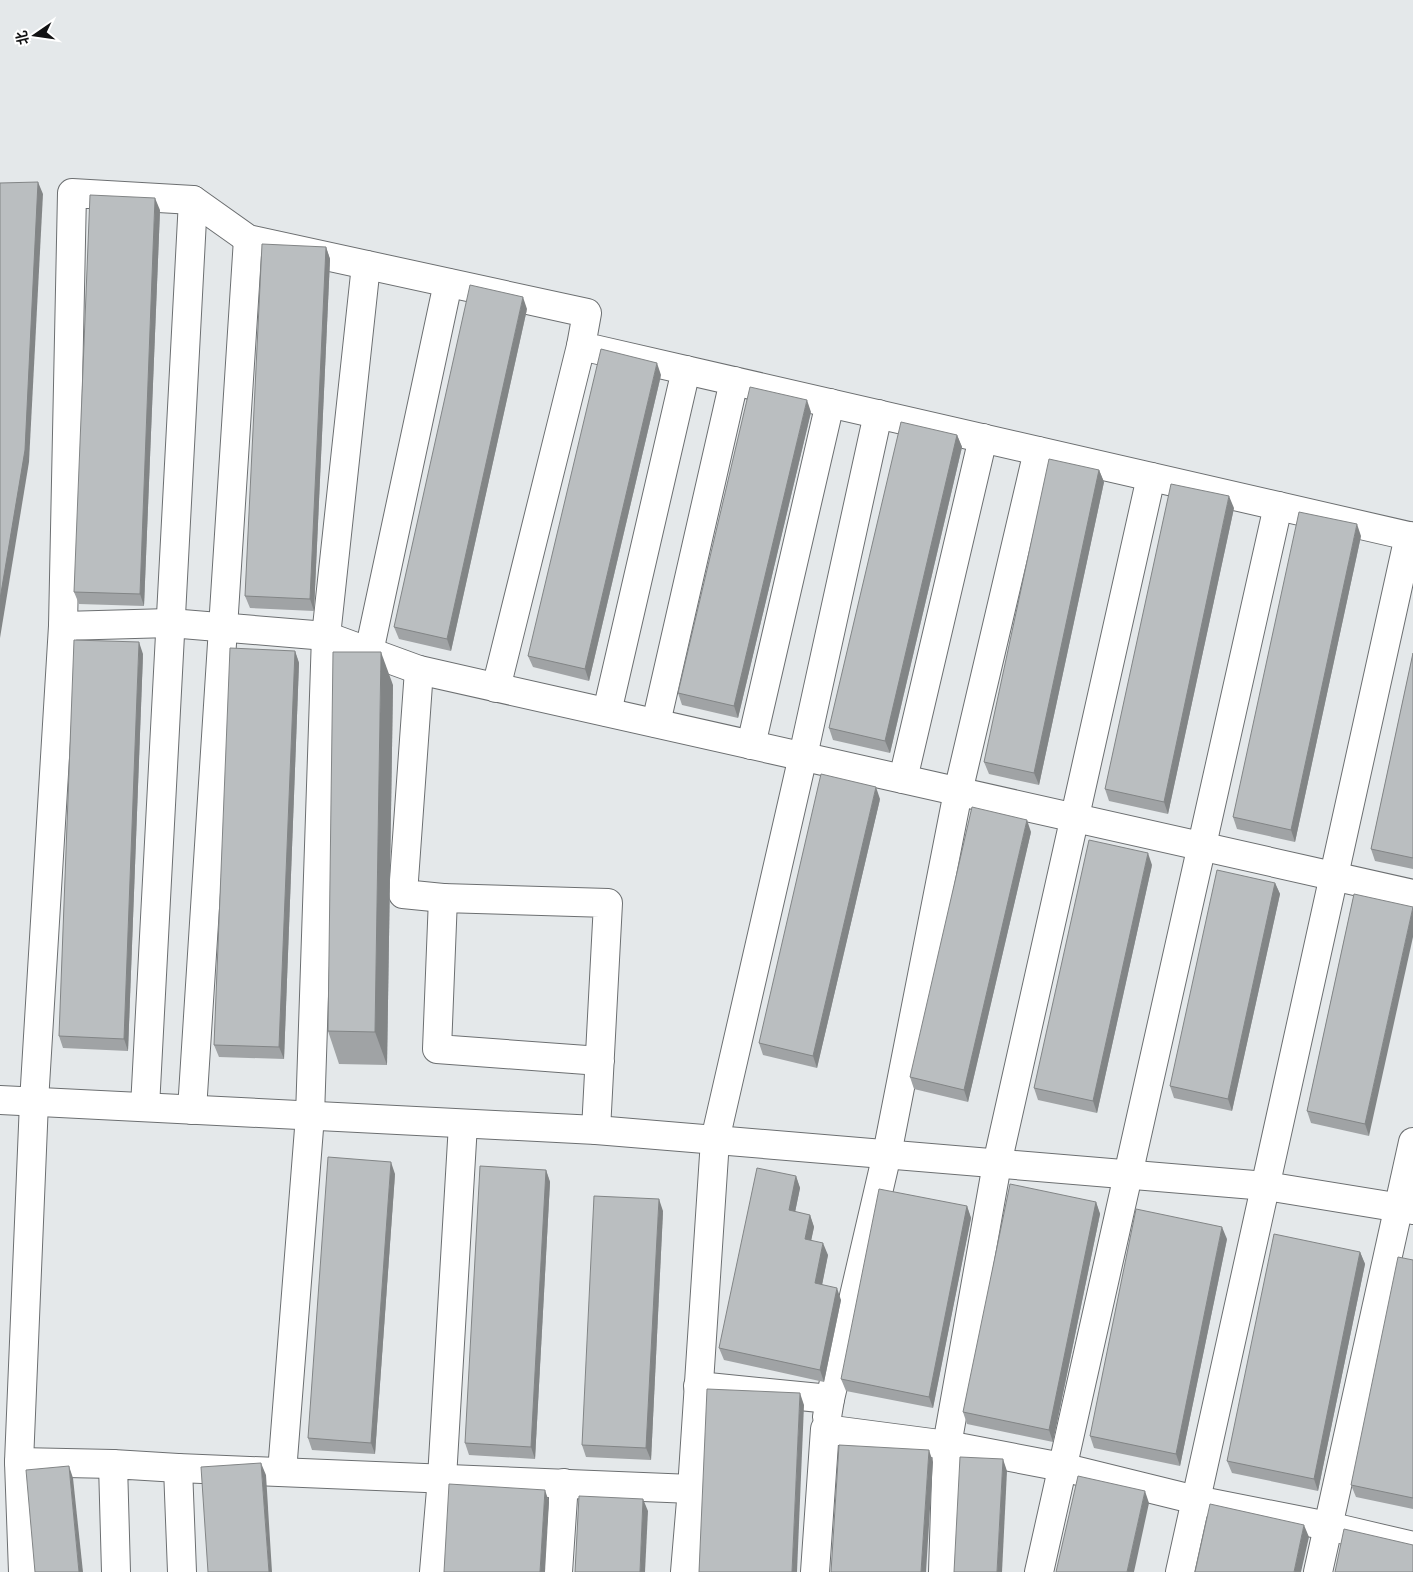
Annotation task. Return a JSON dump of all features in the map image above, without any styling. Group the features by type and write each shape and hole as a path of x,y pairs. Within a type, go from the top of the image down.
{"street":[{"path":"23,1572 19,1462 34,1102 63,626 72,193 193,200 248,239 587,313 581,346 496,688"},
{"path":"145,1107 193,200"},
{"path":"192,1110 248,239"},
{"path":"282,1472 310,1116 326,636 366,265"},
{"path":"369,652 448,283"},
{"path":"581,346 1411,537 1180,1572"},
{"path":"607,712 686,370"},
{"path":"656,723 734,381"},
{"path":"752,745 830,403"},
{"path":"685,1572 714,1140 803,756 878,414"},
{"path":"903,779 983,438"},
{"path":"815,1572 825,1429 830,1399 887,1154 958,792 1038,451"},
{"path":"943,1572 948,1445 997,1164 1150,476"},
{"path":"1039,1572 1278,506"},
{"path":"63,626 170,623 326,636 419,670 1413,894"},
{"path":"419,670 404,894 443,898 608,903 596,1130"},
{"path":"443,898 437,1049 600,1061"},
{"path":"0,1100 596,1130 1266,1186 1405,1208"},
{"path":"434,1572 442,1478 462,1124"},
{"path":"1318,1572 1405,1208 1413,1142"},
{"path":"698,1386 830,1399"},
{"path":"825,1429 948,1445 1062,1467 1196,1500 1328,1526 1413,1546"},
{"path":"19,1462 113,1464 692,1489"},
{"path":"113,1464 116,1572"},
{"path":"178,1468 182,1572"},
{"path":"558,1572 564,1484"}],"building":[{"path":"38,182 25,450 0,599 0,183"},
{"path":"90,195 155,198 140,594 74,592"},
{"path":"262,244 326,247 310,599 245,596"},
{"path":"470,285 523,297 447,639 394,627"},
{"path":"601,349 657,363 585,669 528,656"},
{"path":"750,387 807,400 734,706 678,693"},
{"path":"901,422 957,435 885,741 829,728"},
{"path":"1049,459 1099,470 1034,773 984,762"},
{"path":"1171,484 1229,496 1164,802 1105,789"},
{"path":"1299,512 1357,524 1291,830 1233,817"},
{"path":"74,640 139,642 124,1039 59,1036"},
{"path":"230,648 295,651 279,1047 214,1045"},
{"path":"333,652 381,652 375,1032 328,1031"},
{"path":"1413,653 1413,858 1371,849"},
{"path":"821,774 876,787 813,1056 759,1043"},
{"path":"972,807 1027,820 964,1090 910,1077"},
{"path":"1089,840 1148,853 1093,1101 1034,1088"},
{"path":"1217,870 1275,883 1228,1099 1170,1086"},
{"path":"1354,894 1413,907 1365,1124 1307,1111"},
{"path":"328,1157 391,1162 371,1443 308,1438"},
{"path":"480,1166 546,1170 531,1447 465,1443"},
{"path":"757,1168 796,1176 789,1210 810,1215 805,1239 823,1243 815,1283 837,1288 820,1370 719,1348"},
{"path":"1010,1184 1096,1202 1049,1430 963,1412"},
{"path":"879,1189 967,1206 929,1397 841,1379"},
{"path":"594,1196 659,1199 646,1448 582,1445"},
{"path":"1136,1209 1222,1227 1176,1454 1090,1436"},
{"path":"1274,1234 1360,1252 1314,1479 1227,1461"},
{"path":"1398,1257 1413,1260 1413,1498 1351,1485"},
{"path":"707,1389 800,1393 792,1572 699,1572"},
{"path":"839,1445 929,1450 921,1572 831,1572"},
{"path":"960,1457 1003,1459 997,1572 954,1572"},
{"path":"261,1463 269,1572 208,1572 201,1467"},
{"path":"69,1466 79,1572 35,1572 26,1470"},
{"path":"1078,1476 1145,1491 1127,1572 1056,1572"},
{"path":"449,1484 545,1490 540,1572 444,1572"},
{"path":"579,1496 643,1499 640,1572 575,1572"},
{"path":"1210,1504 1304,1525 1294,1572 1195,1572"},
{"path":"1344,1529 1413,1545 1413,1572 1335,1572"}]}
